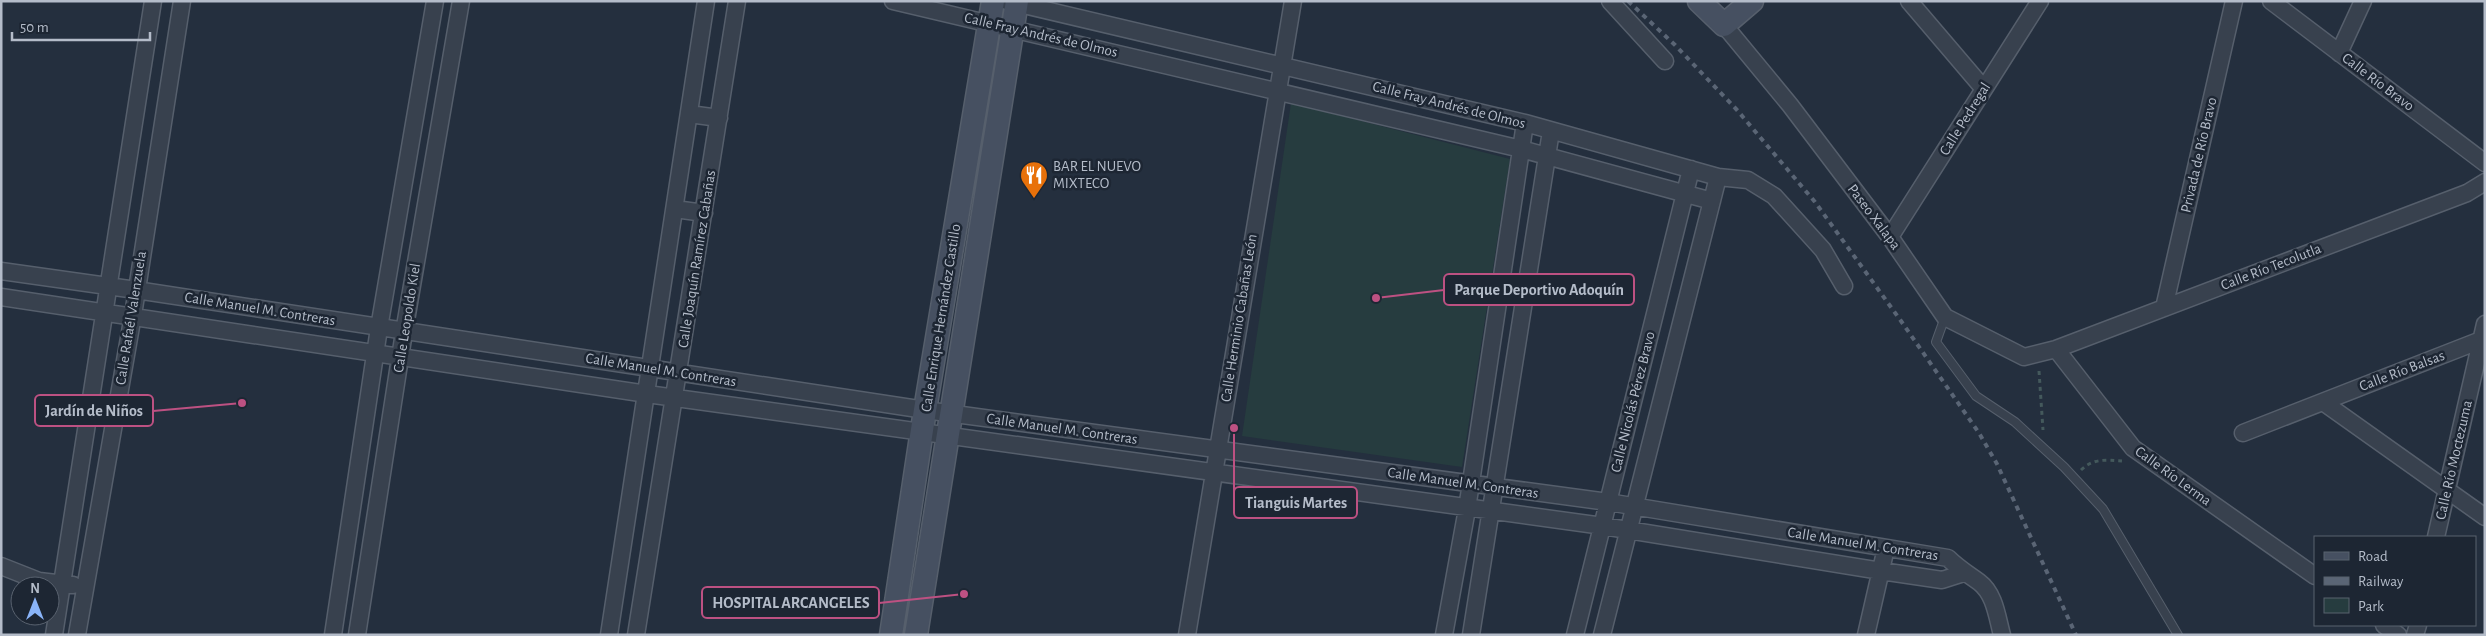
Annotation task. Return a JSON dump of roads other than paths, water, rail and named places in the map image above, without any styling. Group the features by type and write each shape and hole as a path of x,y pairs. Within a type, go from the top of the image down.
{"main road":[{"name":"Calle Enrique Hernández Castillo","path":"891,635 925,410 993,1"},
{"path":"1699,1 1724,25 1752,1"},
{"name":"Calle Enrique Hernández Castillo","path":"916,635 1014,29 1013,2"}],"street":[{"name":"Calle Rafaél Valenzuela","path":"54,635 153,1"},
{"name":"Calle Rafaél Valenzuela","path":"77,635 133,315 182,1"},
{"name":"Calle Leopoldo Kiel","path":"333,635 378,328 436,1"},
{"name":"Calle Leopoldo Kiel","path":"357,635 404,332 461,1"},
{"name":"Calle Joaquín Ramírez Cabañas","path":"609,635 706,1"},
{"name":"Calle Joaquín Ramírez Cabañas","path":"636,635 680,373 737,1"},
{"name":"Calle Fray Andrés de Olmos","path":"893,1 1547,155 1712,201"},
{"name":"Calle Herminio Cabañas León","path":"1187,635 1293,1"},
{"path":"1610,1 1665,61"},
{"path":"1909,1 1984,89"},
{"name":"Calle Pedregal","path":"1890,237 2040,1"},
{"name":"Privada de Río Bravo","path":"2164,308 2234,1"},
{"name":"Calle Río Bravo","path":"2271,1 2485,163"},
{"path":"2339,53 2364,1"},
{"name":"Calle Fray Andrés de Olmos","path":"1013,2 1282,64 1525,123 1718,177 1748,180 1774,196 1823,250 1844,286"},
{"name":"Paseo Xalapa","path":"1724,25 1790,105 1890,237 1945,317 2024,357 2056,349"},
{"path":"689,114 719,118"},
{"path":"1444,635 1470,484 1525,123"},
{"path":"1471,635 1552,131"},
{"name":"Calle Nicolás Pérez Bravo","path":"1575,635 1691,169"},
{"name":"Calle Nicolás Pérez Bravo","path":"1602,635 1718,177"},
{"name":"Calle Río Tecolutla","path":"2056,349 2467,193 2485,182"},
{"path":"675,209 704,213"},
{"name":"Calle Manuel M. Contreras","path":"1,272 136,290 951,414 1635,506 1948,558 1964,573 1942,580 1603,526 1466,509 647,394 400,358 133,315 1,297"},
{"name":"Calle Río Balsas","path":"2243,433 2323,402 2483,332"},
{"name":"Calle Río Moctezuma","path":"2436,536 2483,332"},
{"name":"Calle Río Lerma","path":"2056,349 2118,432 2133,448 2314,575"},
{"path":"2323,402 2485,518"},
{"path":"624,544 650,549"},
{"path":"1866,635 1886,548"},
{"path":"1,566 39,580 85,586"},
{"path":"1964,573 1979,582 1987,590 1994,603 2002,635"},
{"path":"2385,626 2398,635"}],"lane":[{"path":"1945,317 1936,342 1954,368 1976,396 2014,422 2064,466 2103,509 2178,635"}],"railway":[{"path":"1628,1 1675,45 1737,110 1815,202 1901,321 1979,433 1997,464 2076,635"}],"place":[{"name":"BAR EL NUEVO MIXTECO","path":"1034,199"},
{"name":"Parque Deportivo Adoquín","path":"1376,298"},
{"name":"Jardín de Niños","path":"242,403"},
{"name":"Tianguis Martes","path":"1234,428"},
{"name":"HOSPITAL ARCANGELES","path":"964,594"}]}
